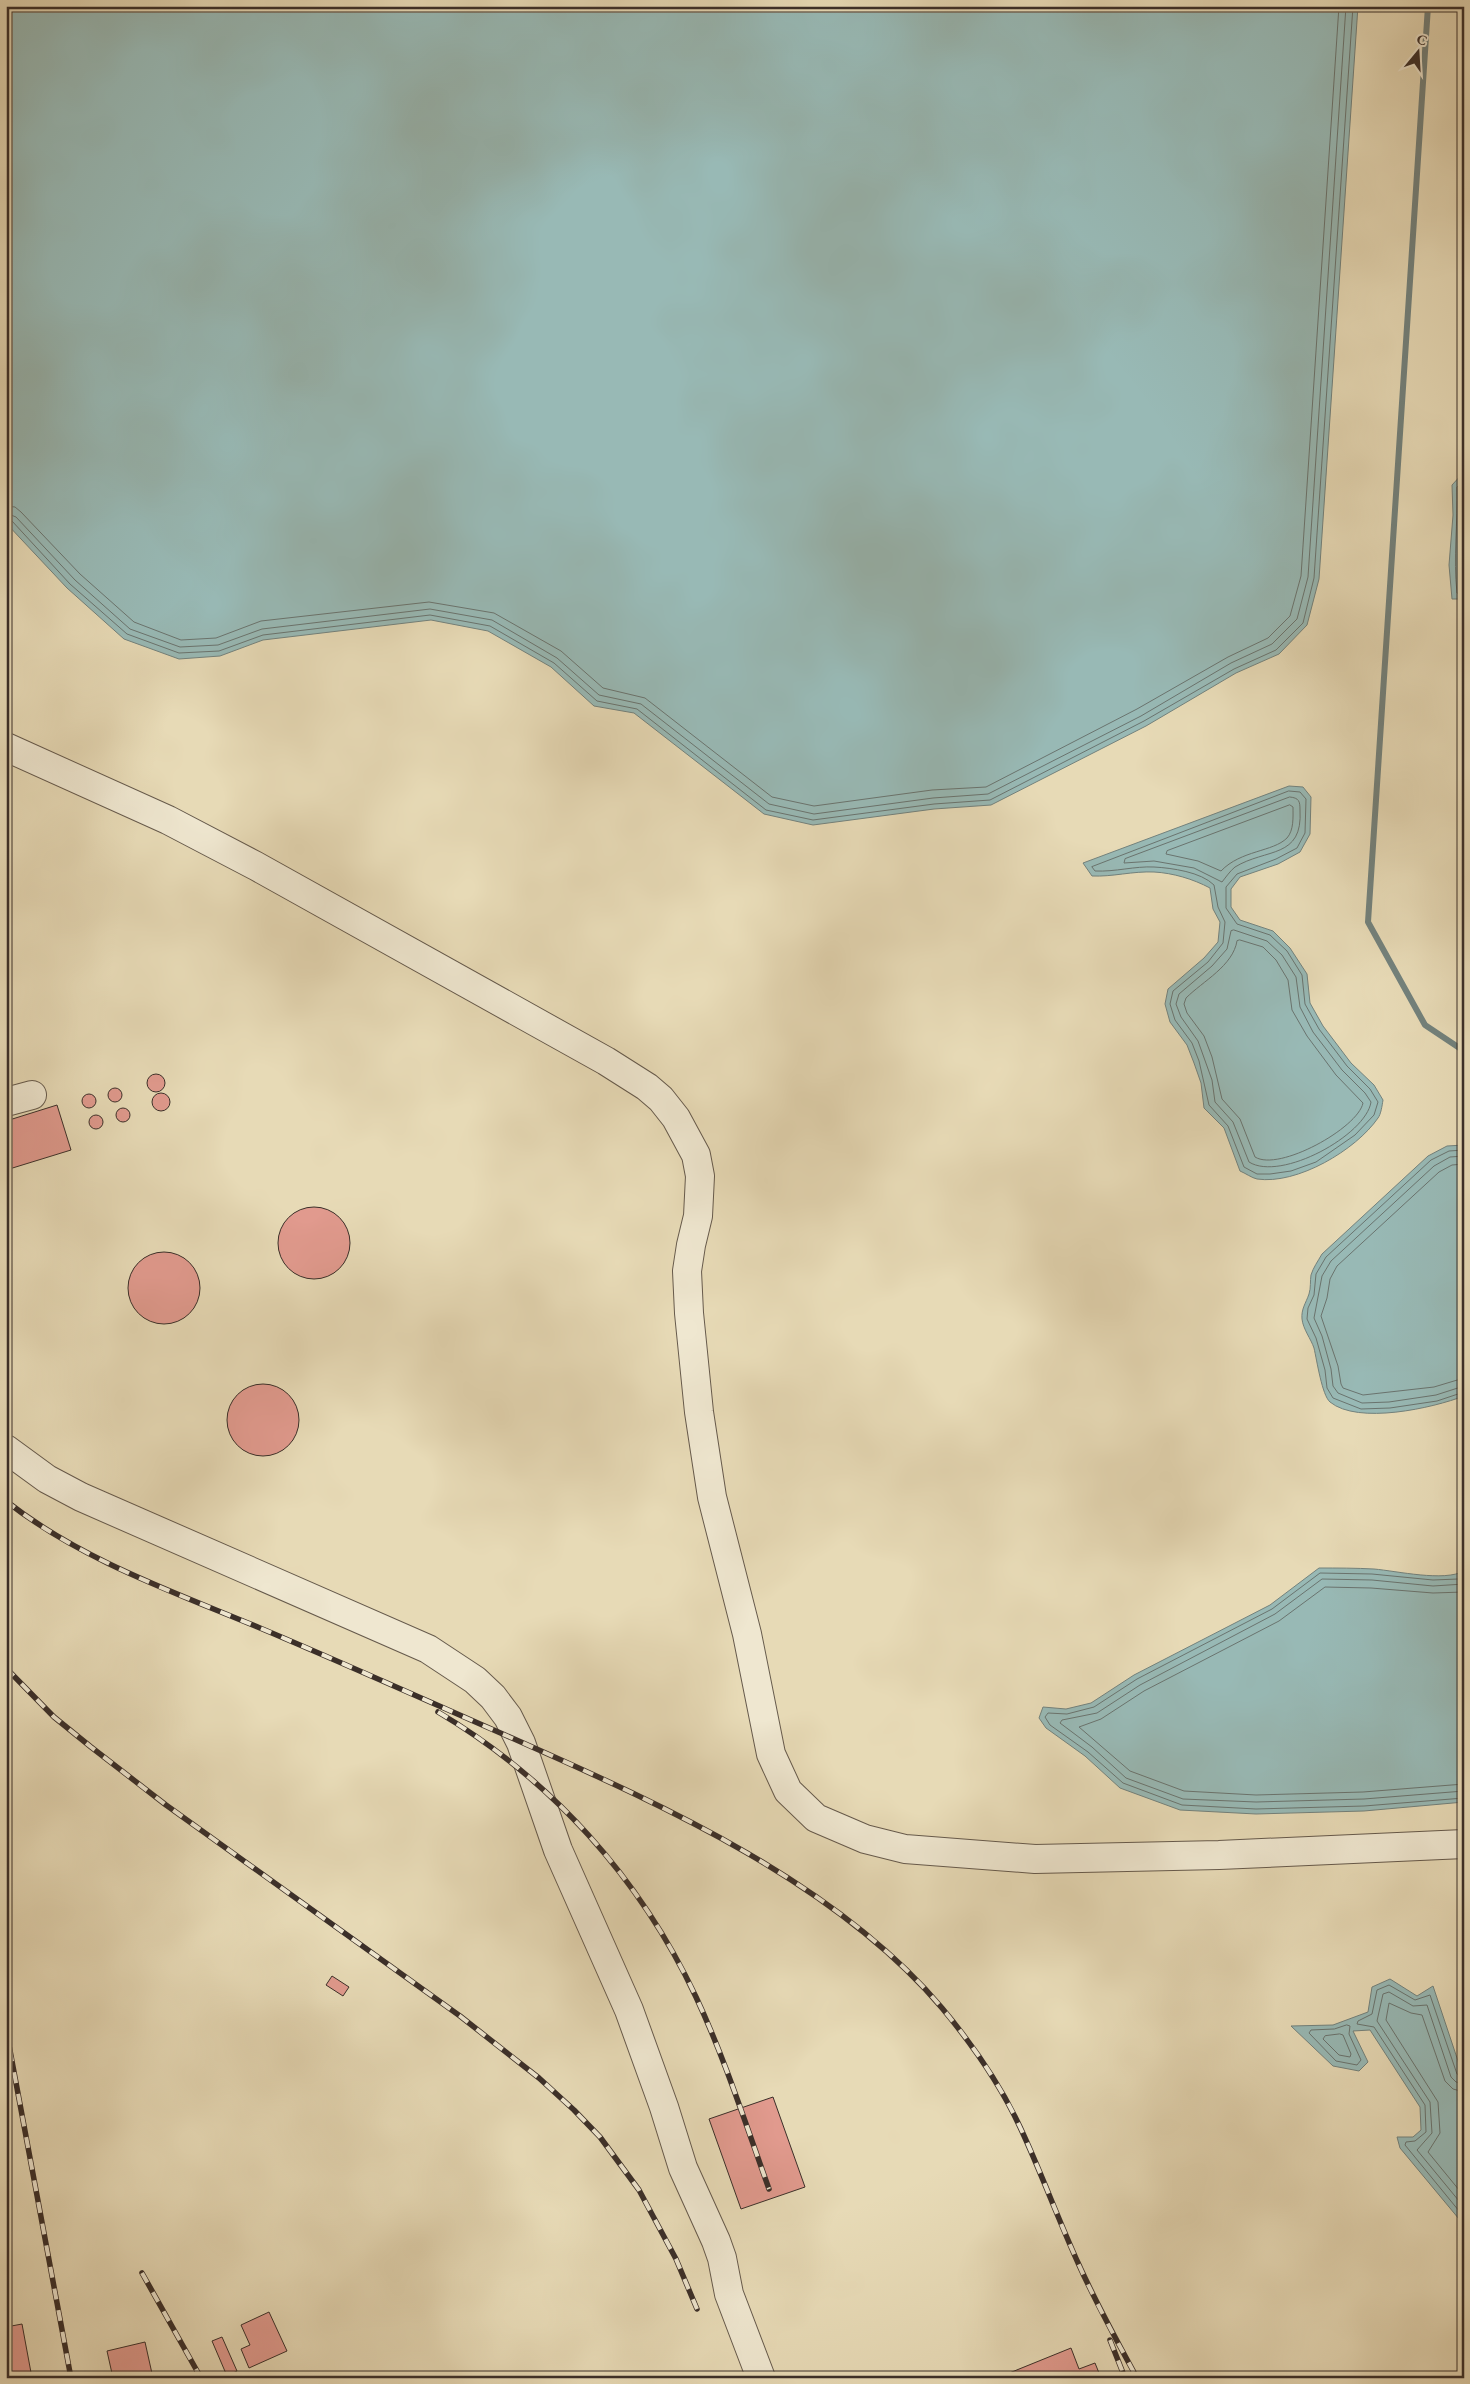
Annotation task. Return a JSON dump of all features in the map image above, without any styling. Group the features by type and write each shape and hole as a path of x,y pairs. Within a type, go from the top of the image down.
{"lane":[{"path":"6,746 168,820 256,866 606,1060 647,1087 661,1099 676,1118 696,1155 700,1176 698,1216 690,1245 687,1271 699,1412 712,1497 747,1634 771,1754 788,1791 816,1818 865,1839 905,1850 1035,1859 1219,1855 1464,1844"},
{"path":"6,1449 47,1479 81,1497 428,1649 475,1680 493,1697 508,1717 521,1742 558,1850 629,2010 664,2106 683,2168 716,2240 729,2294 761,2378"}],"water":[{"path":"6,6 1358,6 1319,579 1307,625 1279,654 1236,673 1146,726 991,805 934,809 813,825 764,814 634,713 594,706 551,667 488,631 431,620 263,640 220,656 179,659 124,639 67,588 6,523"},
{"path":"1464,472 1464,599 1452,599 1449,565 1453,515 1452,485"},
{"path":"1289,786 1303,787 1311,797 1310,834 1300,852 1278,864 1240,877 1231,889 1231,907 1240,920 1273,931 1290,948 1307,974 1310,1003 1323,1026 1351,1063 1374,1085 1383,1100 1378,1118 1368,1130 1341,1153 1307,1171 1273,1179 1257,1179 1240,1171 1224,1128 1204,1108 1201,1083 1194,1063 1187,1045 1170,1022 1165,1004 1168,989 1204,958 1218,942 1220,922 1213,909 1210,888 1183,877 1161,873 1146,872 1092,876 1083,863"},
{"path":"1464,1145 1464,1396 1434,1405 1396,1412 1358,1412 1343,1409 1330,1402 1327,1398 1322,1385 1314,1348 1302,1319 1302,1312 1310,1292 1313,1270 1322,1254 1428,1156 1447,1146"},
{"path":"1319,1568 1374,1569 1433,1576 1445,1576 1464,1571 1464,1802 1364,1811 1256,1814 1180,1810 1120,1788 1085,1756 1046,1728 1039,1718 1043,1707 1066,1709 1091,1703 1134,1675 1270,1605"},
{"path":"1390,1979 1417,1996 1433,1986 1464,2079 1464,2225 1400,2148 1397,2137 1413,2137 1421,2130 1420,2107 1370,2030 1353,2031 1368,2062 1359,2071 1333,2066 1291,2026 1333,2025 1368,2012 1372,1987"}],"building":[{"path":"156,1074 162,1077 165,1083 162,1089 156,1092 150,1089 147,1083 150,1077"},
{"path":"115,1088 120,1090 122,1095 120,1100 115,1102 110,1100 108,1095 110,1090"},
{"path":"161,1093 167,1096 170,1102 167,1108 161,1111 155,1108 152,1102 155,1096"},
{"path":"89,1094 94,1096 96,1101 94,1106 89,1108 84,1106 82,1101 84,1096"},
{"path":"57,1105 71,1150 6,1170 6,1121"},
{"path":"123,1108 128,1110 130,1115 128,1120 123,1122 118,1120 116,1115 118,1110"},
{"path":"96,1115 101,1117 103,1122 101,1127 96,1129 91,1127 89,1122 91,1117"},
{"path":"314,1207 334,1213 344,1223 350,1243 344,1263 334,1273 314,1279 294,1273 284,1263 278,1243 284,1223 294,1213"},
{"path":"164,1252 184,1258 194,1268 200,1288 194,1308 184,1318 164,1324 144,1318 134,1308 128,1288 134,1268 144,1258"},
{"path":"263,1384 283,1390 293,1400 299,1420 293,1440 283,1450 263,1456 243,1450 233,1440 227,1420 233,1400 243,1390"},
{"path":"332,1976 349,1987 343,1996 326,1985"},
{"path":"773,2097 805,2187 741,2209 709,2119"},
{"path":"269,2312 287,2351 249,2368 241,2349 250,2345 241,2325"},
{"path":"22,2324 32,2378 6,2378 6,2327"},
{"path":"222,2337 237,2371 227,2376 212,2341"},
{"path":"145,2342 153,2378 113,2378 107,2351"},
{"path":"1071,2348 1079,2369 1095,2363 1101,2378 997,2378"}],"waterway":[{"path":"1428,6 1368,922 1425,1025 1464,1051"}],"railway":[{"path":"6,1501 65,1541 129,1573 358,1670 521,1742 691,1822 801,1886 852,1923 900,1964 942,2008 975,2050 994,2080 1020,2127 1071,2248 1137,2378"},
{"path":"6,1668 54,1717 91,1747 166,1805 460,2016 539,2078 574,2110 600,2137 639,2190 676,2259 697,2309"},
{"path":"438,1712 518,1768 555,1800 620,1872 648,1912 673,1953 707,2020 769,2189"},
{"path":"6,2029 71,2378"},
{"path":"142,2273 201,2378"},
{"path":"1110,2340 1125,2378"}]}
